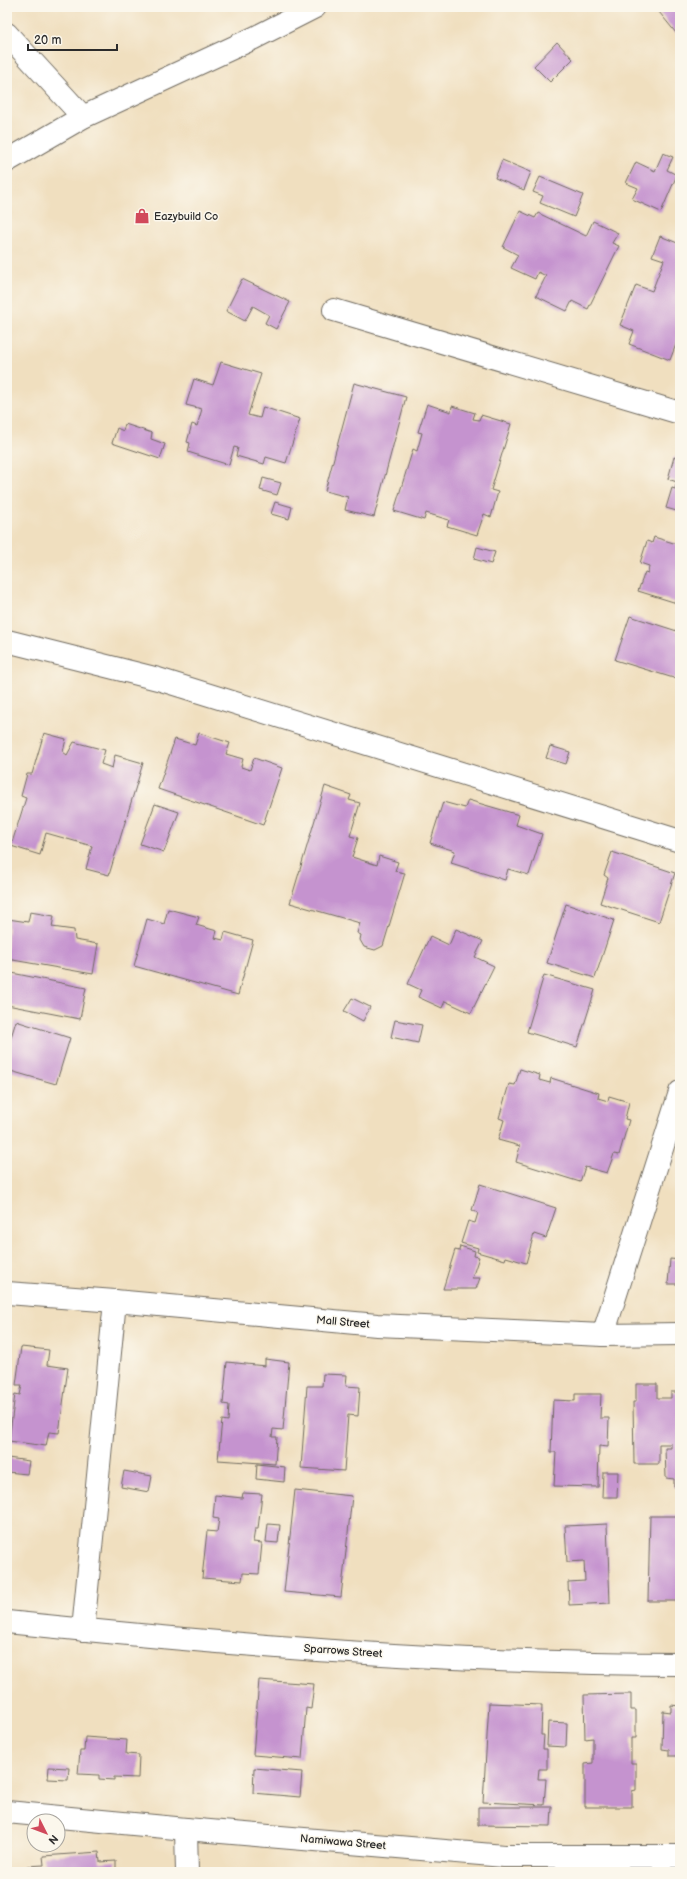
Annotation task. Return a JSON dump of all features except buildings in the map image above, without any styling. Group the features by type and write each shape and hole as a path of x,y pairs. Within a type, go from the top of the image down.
{"street":[{"path":"7,161 83,117 254,38 315,7"},
{"path":"7,34 83,117"},
{"path":"334,310 680,413"},
{"path":"7,641 158,679 680,841"},
{"path":"603,1335 680,1092"},
{"name":"Mall Street","path":"7,1293 115,1301 377,1325 603,1335 680,1334"},
{"path":"83,1630 115,1301"},
{"name":"Sparrows Street","path":"7,1622 83,1630 321,1650 507,1661 680,1664"},
{"name":"Namiwawa Street","path":"7,1812 186,1829 505,1864 680,1856"},
{"path":"186,1829 187,1872"}],"place":[{"name":"Eazybuild Co","path":"142,216"}]}
